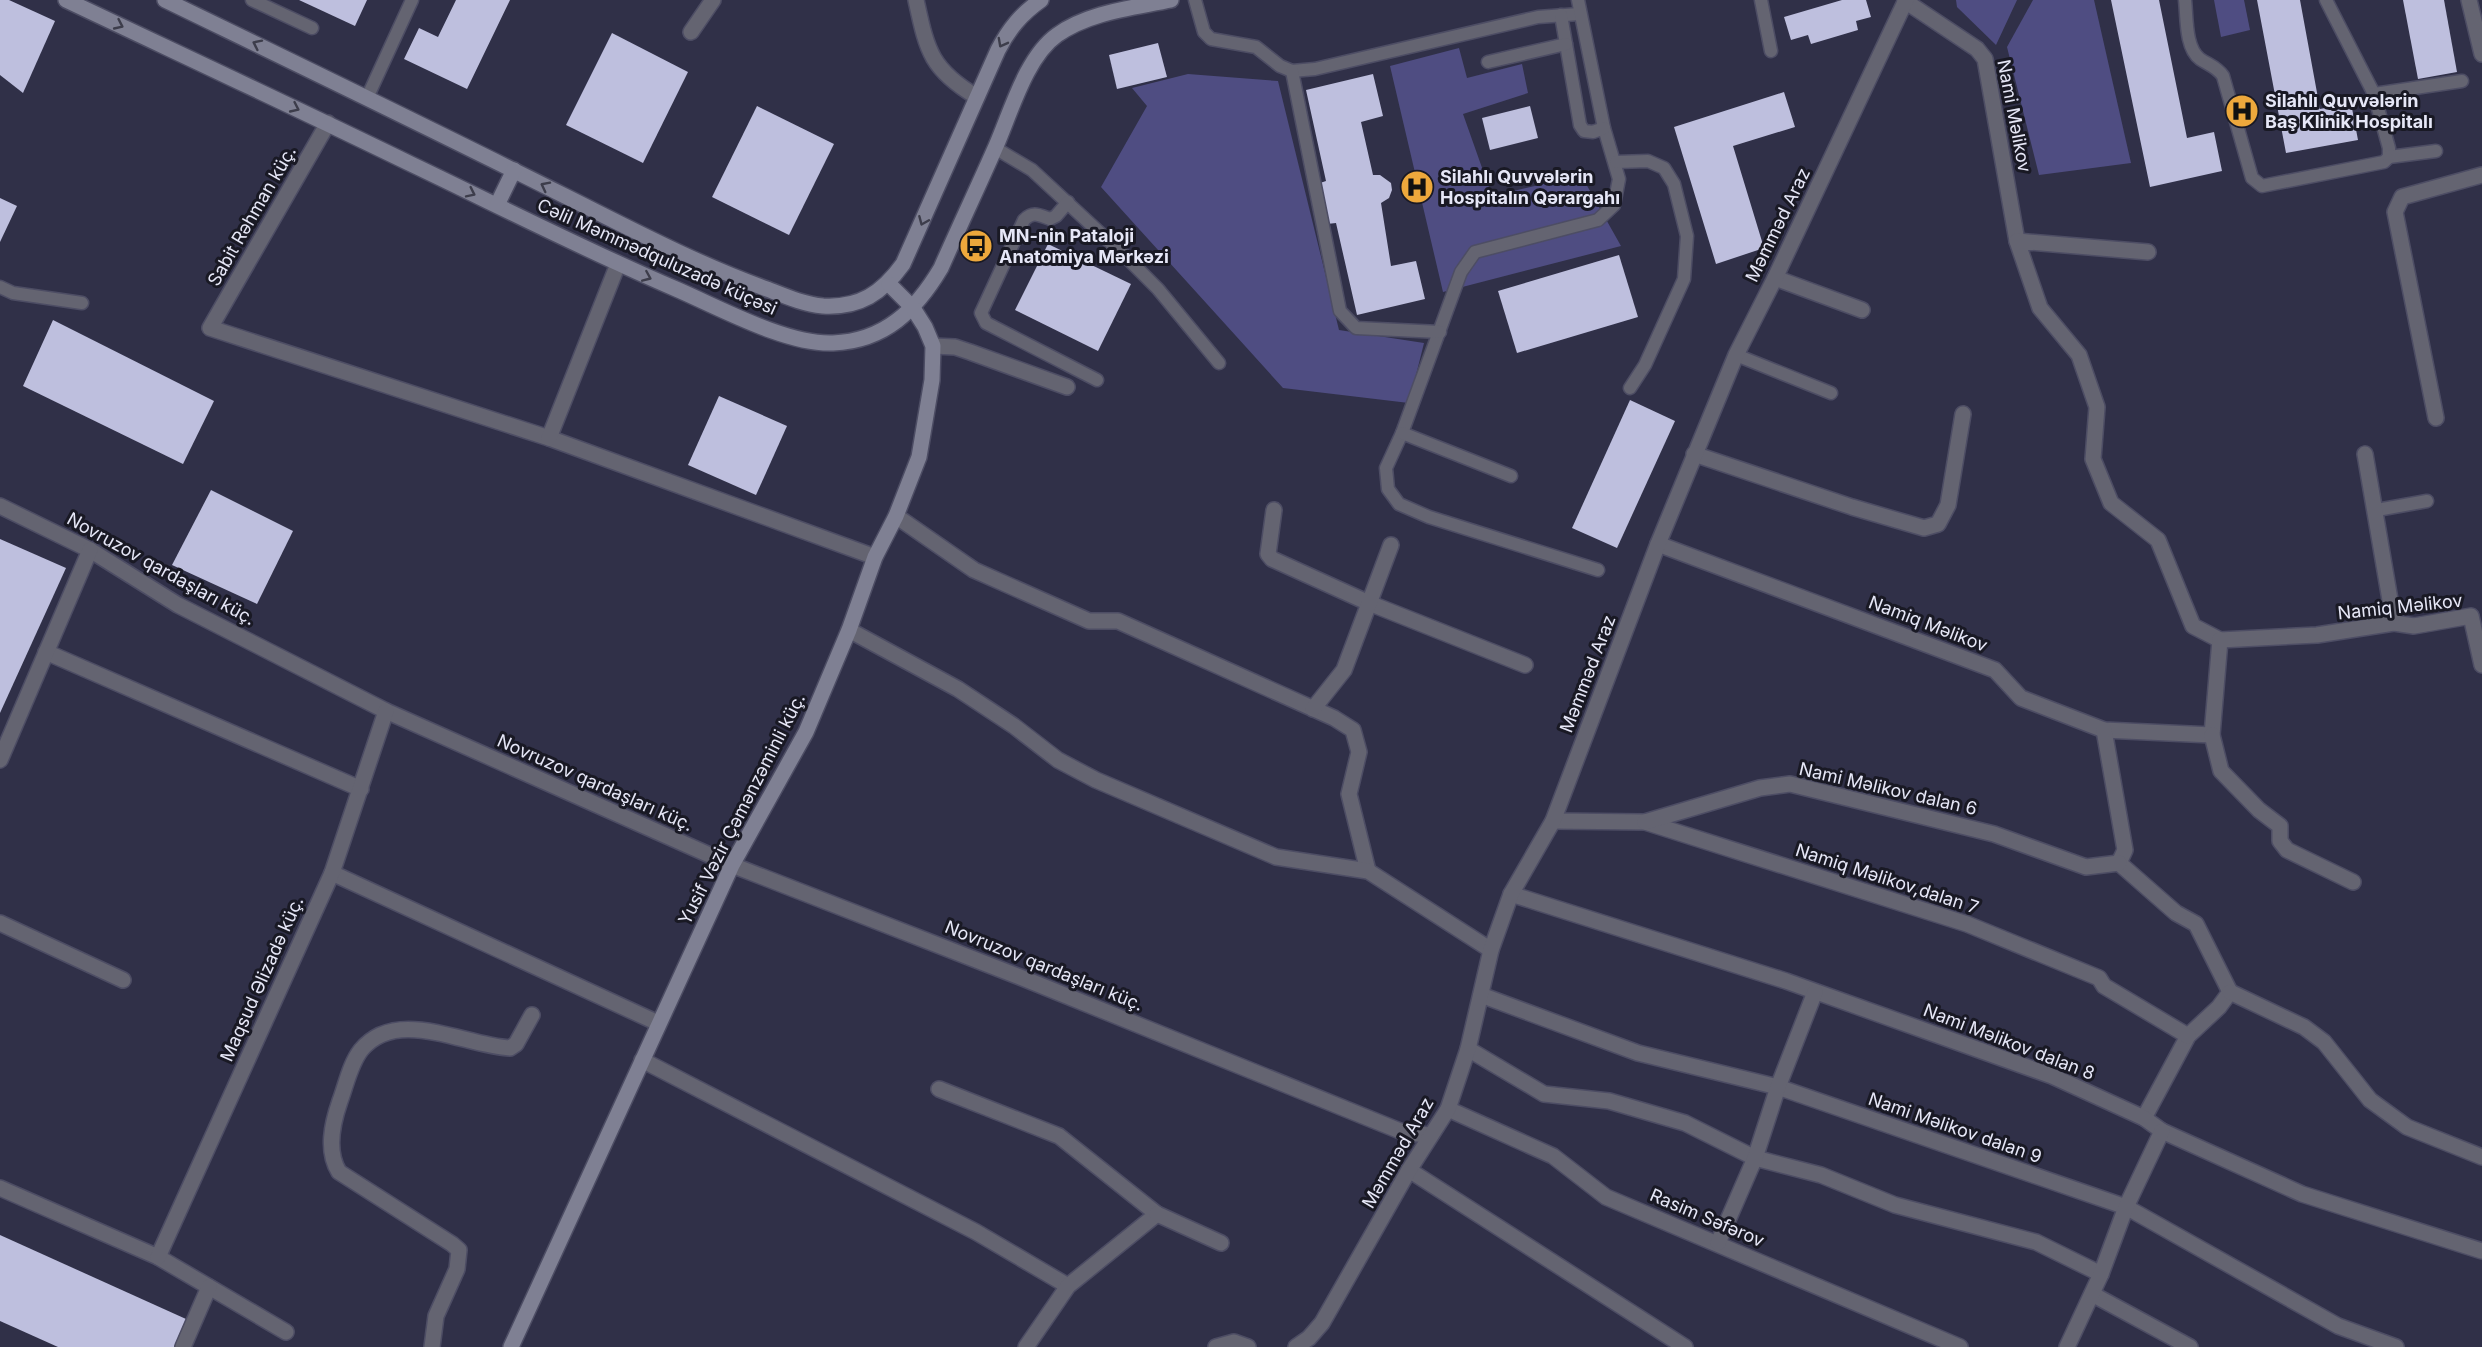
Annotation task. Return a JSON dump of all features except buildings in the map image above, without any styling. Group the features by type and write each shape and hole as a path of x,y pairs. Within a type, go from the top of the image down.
{"main road":[{"name":"Cəlil Məmmədquluzadə küçəsi","path":"66,0 328,123 618,264 790,338 833,343 856,340 882,330 913,308 941,268 1025,79 1036,57 1045,46 1074,24 1171,0"},
{"name":"Cəlil Məmmədquluzadə küçəsi","path":"165,0 514,170 621,225 740,280 805,303 843,306 874,294 889,284 903,264 1008,30 1025,11 1041,0"},
{"path":"497,205 514,170"},
{"name":"Yusif Vəzir Çəmənzəminli küç.","path":"511,1347 732,865 806,732 849,630 875,557 896,516 919,457 932,380 933,346 913,308 889,284"}],"street":[{"path":"691,32 713,0"},
{"path":"916,0 924,35 934,60 956,85 977,97"},
{"name":"Nami Məlikov","path":"1906,0 1977,49 1985,59 2017,241 2040,308 2079,355 2097,407 2093,459 2111,503 2158,540 2193,626 2220,640"},
{"name":"Məmməd Araz","path":"1296,1347 1309,1338 1322,1323 1409,1170 1448,1109 1468,1049 1491,950 1511,894 1553,821 1658,544 1736,356 1906,0"},
{"path":"2469,0 2482,54"},
{"name":"Sabit Rəhman küç.","path":"328,123 210,328 549,438"},
{"path":"2436,418 2395,212 2402,197 2482,175"},
{"path":"2017,241 2148,252"},
{"path":"618,264 549,438 875,557"},
{"path":"1775,278 1862,310"},
{"path":"933,346 962,349 1067,387"},
{"path":"1694,454 1852,507 1924,528 1938,524 1948,505 1963,414"},
{"path":"2365,454 2377,510 2394,623"},
{"name":"Novruzov qardaşları küç.","path":"0,506 90,550 178,604 386,711 732,865 1031,981 1405,1133 1431,1135"},
{"path":"1274,510 1268,554 1272,559 1369,603 1525,665"},
{"path":"896,516 974,570 1089,621 1118,621 1334,717 1353,730 1359,752 1349,794 1368,870"},
{"name":"Namiq Məlikov","path":"1658,544 1995,670 2021,698 2104,730 2212,735"},
{"path":"1313,709 1344,670 1391,545"},
{"path":"0,760 90,550"},
{"name":"Namiq Məlikov","path":"2220,640 2317,635 2394,623 2414,626 2476,611 2482,665"},
{"path":"849,630 958,689 1014,726 1058,760 1096,780 1276,857 1368,870 1491,950"},
{"path":"2220,640 2212,735 2221,771 2259,810 2280,826 2280,841 2287,850 2353,882"},
{"path":"46,652 360,789"},
{"name":"Maqsud Əlizadə küç.","path":"158,1257 332,873 386,711"},
{"path":"2104,730 2125,850 2119,863 2176,913 2196,924 2230,993 2304,1027 2324,1042 2370,1100 2407,1127 2482,1157"},
{"name":"Nami Məlikov dalan 6","path":"1646,822 1760,788 1790,784 1994,834 2086,867 2119,863"},
{"name":"Namiq Məlikov,dalan 7","path":"1553,821 1646,822 1967,924 2099,978 2103,986 2188,1036"},
{"path":"332,873 658,1023"},
{"name":"Nami Məlikov dalan 8","path":"1511,894 1815,992 2052,1076 2144,1118 2162,1131 2302,1194 2482,1251"},
{"path":"0,923 123,980"},
{"path":"1718,1243 1755,1158 1778,1087 1815,992"},
{"path":"2144,1118 2188,1036 2219,1007 2230,993"},
{"name":"Nami Məlikov dalan 9","path":"1481,995 1638,1053 1778,1087 2126,1207 2338,1326 2396,1347"},
{"path":"432,1347 436,1316 458,1269 459,1250 339,1172 331,1153 334,1119 360,1051 375,1037 400,1029 431,1032 510,1048 516,1044 532,1015"},
{"path":"1468,1049 1544,1094 1609,1101 1684,1123 1755,1158 1821,1175 1895,1205 2036,1242 2101,1274"},
{"path":"642,1060 976,1232 1068,1286"},
{"path":"939,1089 1059,1136 1156,1214 1221,1243"},
{"name":"Rasim Səfərov","path":"1448,1109 1553,1156 1606,1197 1960,1347"},
{"path":"2067,1347 2101,1274 2126,1207 2162,1131"},
{"path":"1409,1170 1684,1347"},
{"path":"0,1188 158,1257 286,1332"},
{"path":"1026,1347 1068,1286 1156,1214"},
{"path":"183,1347 209,1287"},
{"path":"2092,1294 2190,1347"},
{"path":"1216,1347 1234,1342 1248,1347"}],"lane":[{"path":"252,0 312,28"},
{"path":"368,98 412,0"},
{"path":"1196,0 1204,32 1211,39 1256,47 1280,66 1292,71 1315,69 1522,21 1579,14"},
{"path":"1578,0 1579,14 1604,128 1616,162 1619,179 1614,205 1598,220 1475,252 1461,272 1402,433 1386,468 1388,489 1399,504 1429,518 1598,570"},
{"path":"1761,0 1771,51"},
{"path":"2185,0 2191,47 2199,59 2218,69 2223,76 2248,166 2256,183 2262,186 2273,185 2384,162 2389,157 2436,151"},
{"path":"2326,0 2374,94 2389,148 2389,157"},
{"path":"1561,15 1580,126 1584,131 1593,132 1604,128"},
{"path":"1488,62 1566,44"},
{"path":"1292,71 1340,311 1356,328 1440,332"},
{"path":"2374,94 2462,81"},
{"path":"995,148 1032,170 1068,202 1158,289 1219,363"},
{"path":"1616,162 1648,161 1664,168 1674,184 1687,236 1684,279 1645,364 1630,388"},
{"path":"1068,202 1056,216 1050,219 1036,214 1029,215 1024,220 981,313 981,318 986,323 1096,380"},
{"path":"0,287 13,293 82,303"},
{"path":"1736,356 1832,393"},
{"path":"1402,433 1511,476"},
{"path":"2377,510 2427,501"}],"shaded area":[{"path":"1956,0 2017,0 1996,45 1957,7"},
{"path":"2033,0 2094,0 2131,163 2039,175 2007,47"},
{"path":"2214,0 2244,0 2250,30 2221,37"},
{"path":"1459,48 1467,78 1522,64 1528,93 1463,114 1492,196 1581,175 1621,246 1443,292 1390,66"},
{"path":"1188,74 1278,81 1339,330 1424,343 1409,403 1283,388 1101,187 1147,106 1132,88"}],"place":[{"name":"Silahlı Quvvələrin Baş Klinik Hospitalı","path":"2242,111"},
{"name":"Silahlı Quvvələrin Hospitalın Qərargahı","path":"1417,187"},
{"name":"MN-nin Pataloji Anatomiya Mərkəzi","path":"976,246"}]}
